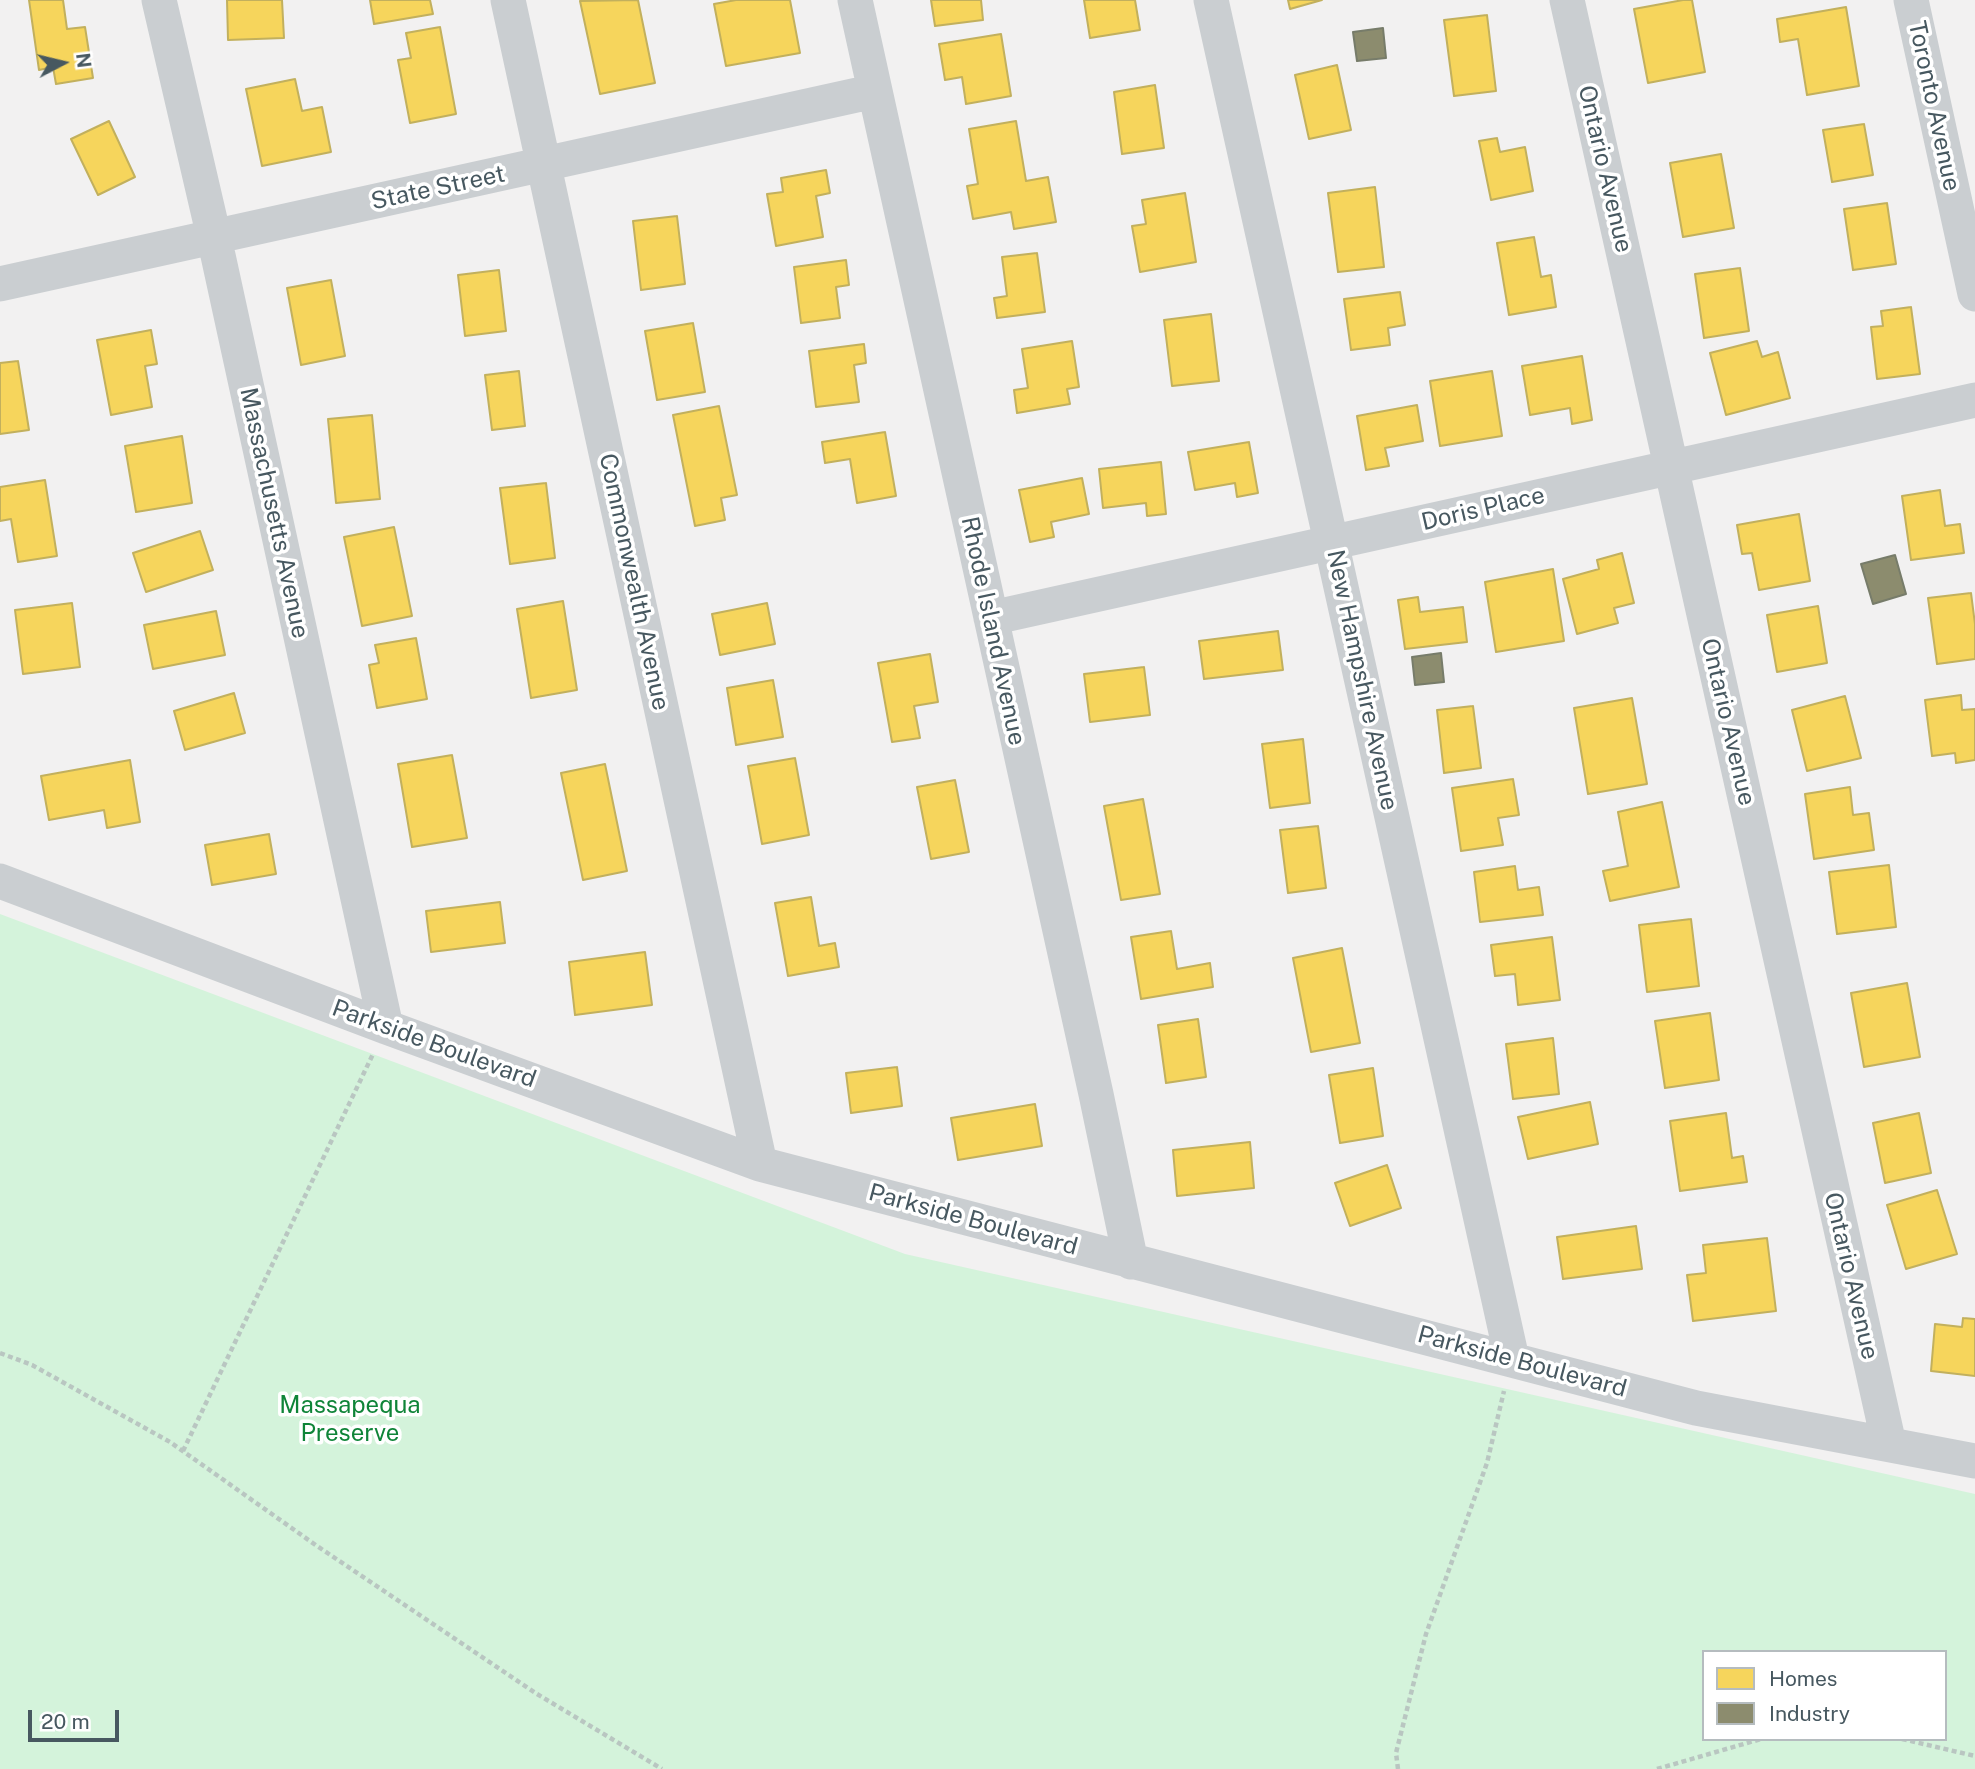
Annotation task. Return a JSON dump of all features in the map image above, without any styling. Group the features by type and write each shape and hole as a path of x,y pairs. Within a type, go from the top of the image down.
{"street":[{"name":"Massachusetts Avenue","path":"159,0 214,237 386,1027"},
{"name":"Commonwealth Avenue","path":"508,0 760,1164"},
{"name":"Rhode Island Avenue","path":"855,0 1131,1262"},
{"name":"New Hampshire Avenue","path":"1212,0 1512,1359"},
{"name":"Ontario Avenue","path":"1567,0 1889,1444"},
{"name":"Toronto Avenue","path":"1911,0 1975,294"},
{"name":"State Street","path":"0,284 875,91"},
{"name":"Doris Place","path":"990,618 1975,400"},
{"name":"Parkside Boulevard","path":"0,881 386,1027 760,1164 1696,1408 1975,1461"}],"path":[{"path":"183,1451 386,1027"},
{"path":"0,1353 32,1365 183,1451 317,1546 537,1694 662,1769"},
{"path":"1398,1769 1396,1753 1426,1633 1487,1463 1512,1359"},
{"path":"1657,1769 1754,1741"},
{"path":"1911,1741 1975,1756"}],"green space":[{"name":"Massapequa Preserve","path":"0,914 905,1254 1975,1494 1975,1769 0,1769"}],"building: Homes":[{"path":"29,0 63,0 67,29 85,27 93,78 56,84 53,67 39,70"},
{"path":"227,0 282,0 284,38 228,40"},
{"path":"370,0 430,0 433,14 374,24"},
{"path":"638,0 655,83 600,94 580,1"},
{"path":"736,0 790,0 800,53 726,66 714,4"},
{"path":"931,0 981,0 983,20 935,26"},
{"path":"1084,0 1135,0 1140,30 1090,38"},
{"path":"1288,0 1322,0 1290,9"},
{"path":"1692,0 1705,72 1648,83 1634,9"},
{"path":"1846,7 1859,86 1807,95 1798,39 1780,42 1777,19"},
{"path":"1487,15 1496,91 1454,96 1444,20"},
{"path":"440,27 456,114 410,123 398,60 411,58 406,33"},
{"path":"1001,34 1011,96 966,104 962,77 945,80 939,44"},
{"path":"1337,65 1351,130 1309,139 1295,75"},
{"path":"295,79 302,111 322,107 331,152 262,166 246,89"},
{"path":"1155,85 1164,148 1122,154 1114,92"},
{"path":"109,121 135,177 98,195 71,139"},
{"path":"1016,121 1026,181 1048,177 1056,222 1014,229 1011,212 973,219 967,186 978,184 969,129"},
{"path":"1864,124 1873,175 1832,182 1823,130"},
{"path":"1497,138 1500,152 1525,147 1533,191 1491,200 1479,141"},
{"path":"1721,154 1734,228 1683,237 1670,163"},
{"path":"826,170 830,193 816,196 823,237 776,246 767,194 783,192 781,178"},
{"path":"1375,187 1384,267 1338,272 1328,193"},
{"path":"1185,193 1196,262 1140,272 1132,226 1146,224 1142,200"},
{"path":"1887,203 1896,264 1853,270 1844,209"},
{"path":"677,216 685,284 641,290 633,221"},
{"path":"1534,237 1541,277 1551,275 1556,307 1509,315 1497,243"},
{"path":"1037,253 1045,312 997,318 994,298 1007,296 1002,257"},
{"path":"846,260 849,285 836,287 840,318 801,323 794,267"},
{"path":"1740,268 1749,331 1704,338 1695,274"},
{"path":"499,270 506,331 465,336 458,275"},
{"path":"331,280 345,356 301,365 287,288"},
{"path":"1400,292 1405,325 1388,328 1390,345 1351,350 1344,299"},
{"path":"1911,307 1920,374 1877,379 1871,327 1883,326 1881,311"},
{"path":"1211,314 1219,381 1172,386 1164,320"},
{"path":"693,323 705,392 657,400 645,331"},
{"path":"151,330 157,364 145,366 152,407 111,415 97,340"},
{"path":"1072,341 1079,387 1067,389 1070,404 1017,413 1014,390 1028,388 1022,349"},
{"path":"1757,341 1762,357 1778,352 1790,398 1726,415 1710,353"},
{"path":"864,344 866,363 854,365 859,402 816,407 809,351"},
{"path":"1582,356 1592,420 1572,424 1570,408 1530,415 1522,366"},
{"path":"18,361 29,430 0,434 0,363"},
{"path":"519,371 525,426 492,430 485,375"},
{"path":"1492,371 1502,436 1440,446 1430,381"},
{"path":"1417,405 1423,441 1385,448 1389,466 1366,470 1357,416"},
{"path":"719,406 737,495 721,498 725,520 695,526 673,415"},
{"path":"372,415 380,499 336,503 328,419"},
{"path":"885,432 896,496 857,503 850,459 825,463 822,442"},
{"path":"182,436 192,503 136,512 125,446"},
{"path":"1249,442 1258,493 1237,497 1235,483 1195,490 1188,452"},
{"path":"1161,462 1166,514 1147,516 1146,503 1103,508 1099,469"},
{"path":"1082,478 1089,514 1051,522 1054,537 1030,542 1019,490"},
{"path":"45,480 57,556 18,562 11,519 0,521 0,487"},
{"path":"546,483 555,558 510,564 500,488"},
{"path":"1940,490 1945,526 1960,524 1964,553 1911,560 1902,496"},
{"path":"1799,514 1810,581 1759,590 1752,553 1742,554 1737,525"},
{"path":"394,527 412,616 362,626 344,537"},
{"path":"200,531 213,570 146,592 133,553"},
{"path":"1622,553 1634,603 1614,608 1618,623 1577,634 1563,579 1599,569 1597,560"},
{"path":"1553,569 1564,641 1496,652 1485,582"},
{"path":"1971,593 1975,624 1975,659 1937,664 1928,598"},
{"path":"1418,597 1420,612 1463,607 1467,642 1405,649 1398,600"},
{"path":"563,601 577,690 531,698 517,609"},
{"path":"72,603 80,667 23,674 15,610"},
{"path":"767,603 775,644 720,655 712,614"},
{"path":"1818,606 1827,663 1777,672 1767,615"},
{"path":"216,611 225,655 153,669 144,625"},
{"path":"1278,631 1283,670 1204,679 1199,641"},
{"path":"416,638 427,699 377,708 369,665 379,663 375,645"},
{"path":"930,654 938,702 914,706 920,738 892,742 878,663"},
{"path":"1144,667 1150,715 1090,722 1084,674"},
{"path":"773,680 783,737 736,745 727,688"},
{"path":"234,693 245,733 185,750 174,711"},
{"path":"1961,695 1962,710 1975,709 1975,760 1956,763 1955,753 1932,756 1925,700"},
{"path":"1845,696 1861,758 1807,771 1792,710"},
{"path":"1632,698 1647,784 1588,794 1574,708"},
{"path":"1473,706 1481,768 1444,773 1437,710"},
{"path":"1303,739 1310,803 1270,808 1262,744"},
{"path":"452,755 467,838 412,847 398,764"},
{"path":"795,758 809,835 762,844 748,766"},
{"path":"130,760 140,822 107,828 104,810 49,820 41,776"},
{"path":"605,764 627,871 583,880 561,773"},
{"path":"1513,779 1519,815 1498,818 1503,845 1461,851 1452,788"},
{"path":"955,780 969,852 931,859 917,787"},
{"path":"1850,787 1853,815 1869,813 1874,850 1814,859 1805,794"},
{"path":"1143,799 1160,894 1121,900 1104,806"},
{"path":"1662,802 1679,887 1610,901 1603,871 1628,866 1618,812"},
{"path":"1318,826 1326,888 1288,893 1280,830"},
{"path":"269,834 276,874 212,885 205,845"},
{"path":"1889,865 1896,927 1837,934 1829,872"},
{"path":"1515,866 1518,890 1539,887 1543,915 1480,922 1474,872"},
{"path":"811,897 819,946 835,943 839,967 788,976 775,903"},
{"path":"500,902 505,943 431,952 426,911"},
{"path":"1691,919 1699,986 1647,992 1639,925"},
{"path":"1171,931 1177,969 1210,963 1213,987 1141,999 1131,937"},
{"path":"1552,937 1560,1000 1518,1005 1515,974 1495,976 1491,945"},
{"path":"1342,948 1360,1043 1311,1052 1293,958"},
{"path":"645,952 652,1005 575,1015 569,962"},
{"path":"1907,983 1920,1057 1864,1067 1851,993"},
{"path":"1710,1013 1719,1080 1665,1088 1655,1021"},
{"path":"1198,1019 1206,1077 1166,1083 1158,1025"},
{"path":"1553,1038 1559,1094 1513,1099 1506,1044"},
{"path":"897,1067 902,1106 851,1113 846,1073"},
{"path":"1373,1068 1383,1136 1340,1143 1329,1075"},
{"path":"1590,1102 1598,1144 1528,1159 1518,1117"},
{"path":"1035,1104 1042,1146 958,1160 951,1118"},
{"path":"1726,1113 1732,1158 1743,1156 1747,1182 1680,1191 1670,1121"},
{"path":"1919,1113 1931,1173 1885,1183 1873,1123"},
{"path":"1250,1142 1254,1188 1177,1196 1173,1150"},
{"path":"1387,1165 1401,1208 1350,1226 1335,1183"},
{"path":"1937,1190 1957,1254 1906,1269 1887,1205"},
{"path":"1636,1226 1642,1269 1563,1279 1557,1237"},
{"path":"1767,1238 1776,1311 1693,1321 1687,1275 1706,1273 1703,1245"},
{"path":"1963,1318 1975,1319 1975,1376 1931,1371 1935,1324 1962,1327"}],"building: Industry":[{"path":"1383,28 1386,58 1357,61 1353,32"},
{"path":"1895,555 1906,594 1873,604 1861,564"},
{"path":"1441,653 1444,682 1415,685 1412,657"}]}
